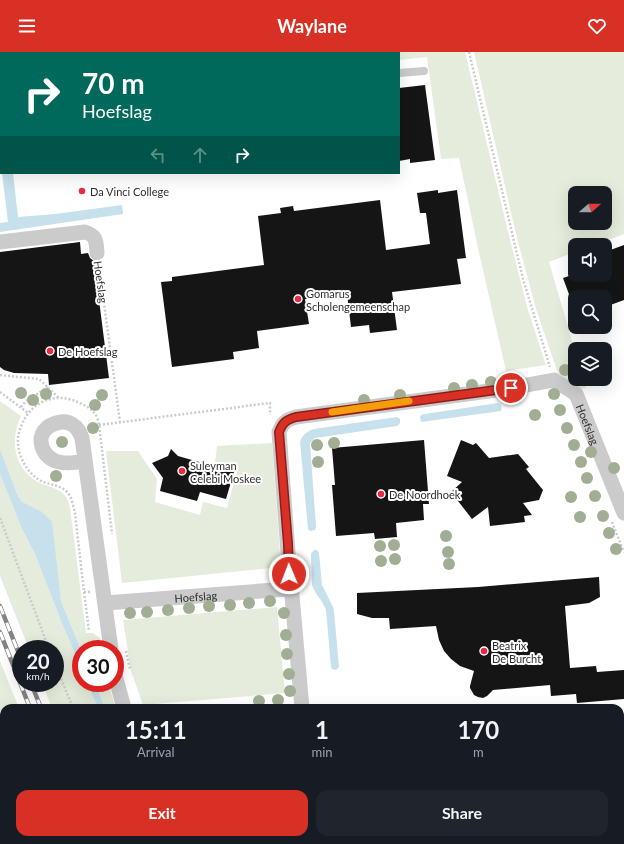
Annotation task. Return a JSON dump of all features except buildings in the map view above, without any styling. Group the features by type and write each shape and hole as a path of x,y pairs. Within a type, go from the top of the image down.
{"street":[{"path":"0,242 85,232 94,236 99,246"},
{"path":"302,704 292,592 288,589 289,566 279,432 282,424 296,417 511,388 554,380"},
{"name":"Hoefslag","path":"554,380 576,394 624,513"},
{"path":"85,460 109,640"},
{"name":"Hoefslag","path":"105,603 288,589"},
{"path":"120,692 123,704"}],"lane":[{"path":"400,73 424,71"}],"path":[{"path":"469,52 523,279 554,380"},
{"name":"Hoefslag","path":"99,246 120,422"},
{"path":"0,375 39,379 59,398"},
{"path":"21,407 26,401 48,388"},
{"path":"0,392 28,413"},
{"path":"100,425 270,404 270,416 282,424"},
{"path":"0,518 46,640"},
{"path":"84,592 89,630"},
{"path":"64,686 71,704"}],"green space":[{"path":"400,52 465,52 528,310 546,365 506,371 459,158 441,159 427,57 400,60"},
{"path":"474,52 624,52 624,234 612,239 568,238 568,255 549,262 568,327 568,334 570,334 572,342 568,342 568,382 559,376 536,309 517,238"},
{"path":"574,386 585,386 586,388 578,389"},
{"path":"0,401 21,416 15,434 15,443 18,460 22,468 36,481 60,491 68,501 86,633 93,633 100,640 77,640 61,601 57,569 28,506 22,502 17,494 0,449"},
{"path":"272,443 281,567 122,583 106,451 138,451 157,479 155,502 200,515 203,502 227,508 238,468 215,463 217,446"},
{"path":"0,474 22,529 35,554 72,647 72,692 91,692 96,704 50,704 46,692 64,692 64,640 25,640 0,576"},
{"path":"277,607 285,693 143,704 131,671 123,620"},
{"path":"0,661 12,692 17,704 0,704"},
{"path":"99,692 111,692 115,704 103,704"}],"water":[{"path":"2,174 13,174 18,217 55,214 122,205 123,214 0,232 0,223 8,222"},
{"path":"498,403 501,405 501,411 421,422 421,415 425,414"},
{"path":"397,417 400,419 400,423 397,426 315,438 310,443 316,527 315,530 310,531 308,529 300,442 303,435 314,429"},
{"path":"0,449 17,494 22,502 42,512 52,522 61,601 77,640 72,640 72,647 35,554 22,529 0,474"},
{"path":"314,550 317,550 319,553 322,585 334,611 339,667 336,670 332,669 331,667 326,610 312,585 311,554"},
{"path":"91,692 99,692 103,704 96,704"}],"railway":[{"path":"0,606 13,640"},
{"path":"0,632 28,704"},
{"path":"35,692 39,704"}],"slow traffic":[{"path":"332,412 409,401"}],"place":[{"name":"Da Vinci College","path":"82,191"},
{"name":"Gomarus Scholengemeenschap","path":"298,299"},
{"name":"De Hoefslag","path":"50,351"},
{"name":"Suleyman Celebi Moskee","path":"182,471"},
{"name":"De Noordhoek","path":"381,494"},
{"name":"Beatrix De Burcht","path":"484,651"}],"route":[{"path":"289,574 279,432 282,424 296,417 511,388"}]}
